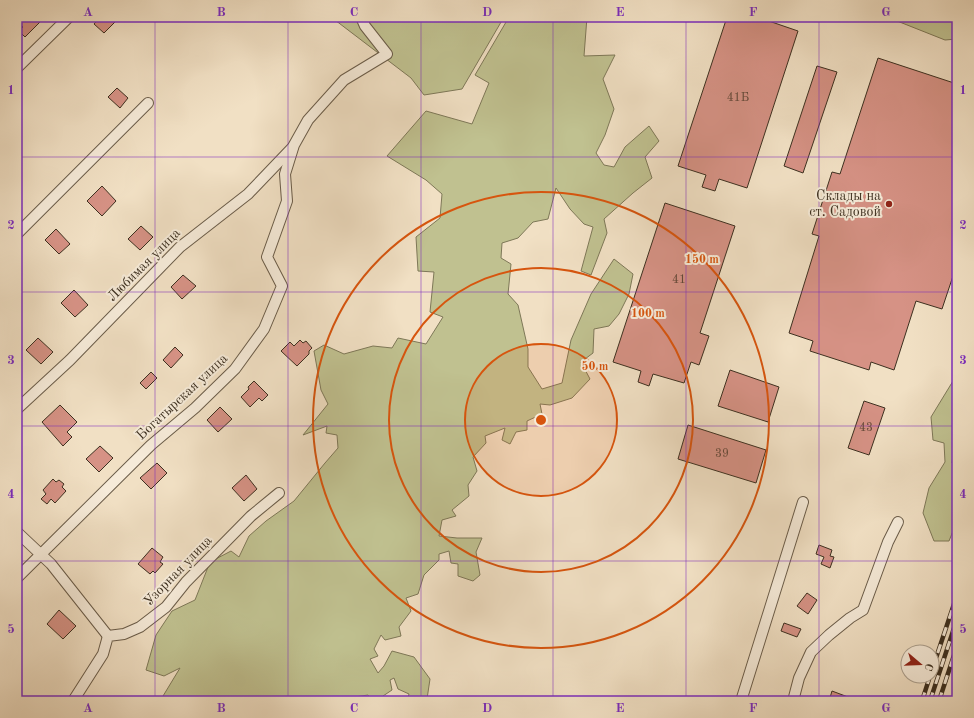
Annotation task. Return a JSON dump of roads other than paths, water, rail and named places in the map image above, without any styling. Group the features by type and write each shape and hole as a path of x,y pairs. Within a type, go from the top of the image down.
{"street":[{"path":"17,68 69,17"},
{"name":"Богатырская улица","path":"17,578 124,474 151,445 195,408 235,369 264,329 282,286 267,257 287,202 285,174 294,145 308,120 344,80 387,54 364,26 361,17"},
{"path":"17,234 148,103"},
{"name":"Любимая улица","path":"17,409 70,360 180,247 248,194 294,145"},
{"name":"Узорная улица","path":"108,636 124,634 140,627 166,607 186,582 210,557 252,516 279,493"},
{"path":"741,701 803,502"},
{"path":"793,701 798,678 811,652 850,618 864,610 888,542 898,522"},
{"path":"17,532 51,564 108,636 103,654 73,701"}],"railway":[{"path":"940,646 957,595"},
{"path":"930,701 957,619"},
{"path":"939,701 957,646"},
{"path":"922,701 927,684"}],"place":[{"name":"Склады на ст. Садовой","path":"889,204"}]}
